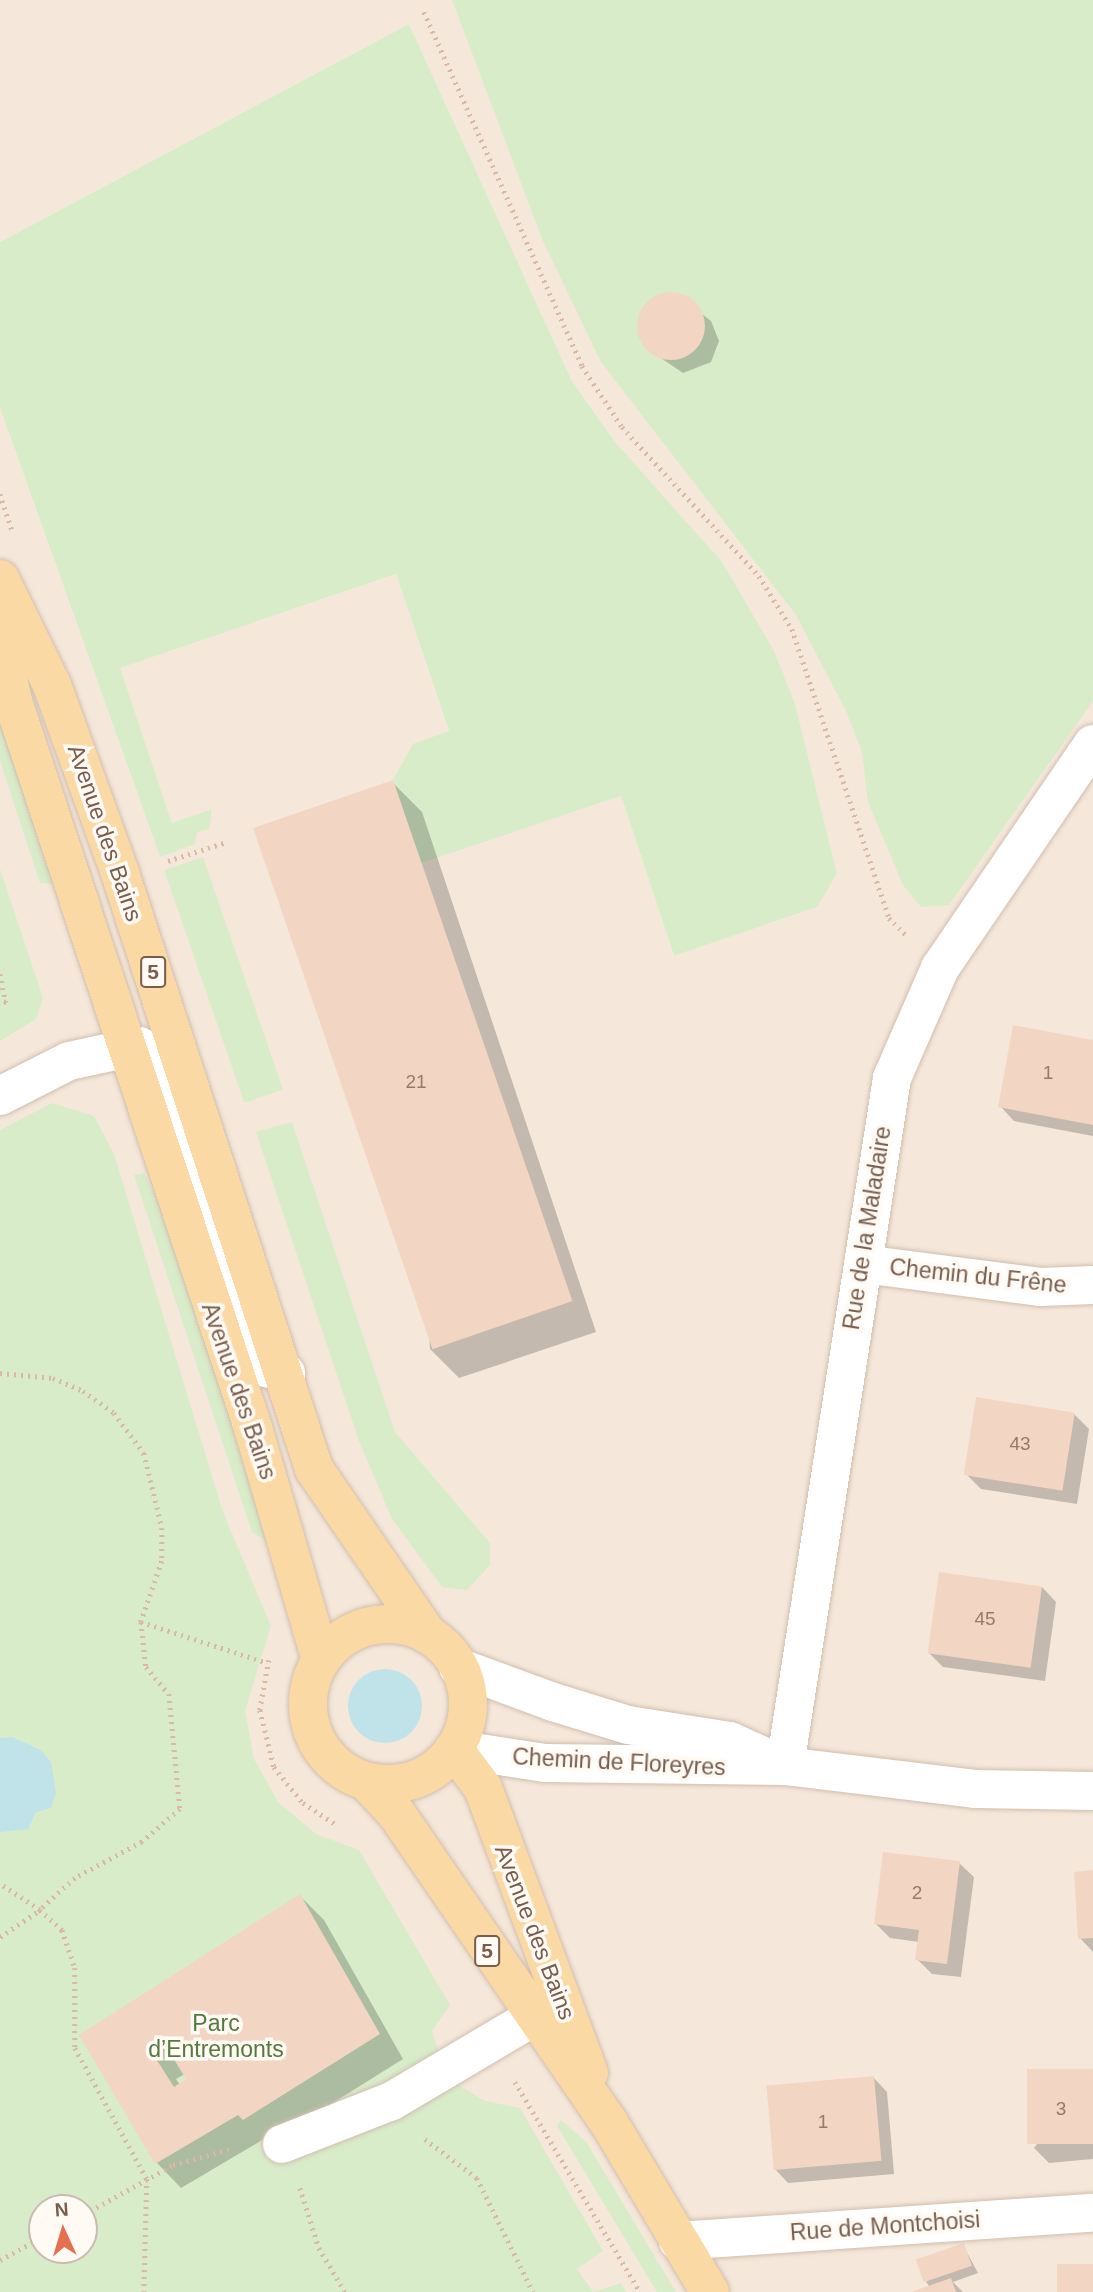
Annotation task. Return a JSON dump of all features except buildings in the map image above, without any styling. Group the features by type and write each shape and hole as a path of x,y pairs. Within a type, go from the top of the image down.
{"main road":[{"name":"Avenue des Bains","path":"0,579 52,685 286,1373 314,1469 428,1635"},
{"name":"Avenue des Bains","path":"0,641 13,701 254,1432 320,1660"},
{"path":"381,1625 428,1635 458,1667 468,1708 454,1749 407,1782 367,1782 325,1755 312,1733 310,1683 320,1660 358,1630 381,1625"},
{"name":"Avenue des Bains","path":"454,1749 483,1788 608,2121"},
{"name":"Avenue des Bains","path":"367,1782 396,1814 532,2018 608,2121 710,2292"}],"street":[{"name":"Rue de la Maladaire","path":"785,1766 892,1078 940,968 1093,744"},
{"name":"Avenue des Bains","path":"124,1044 139,1046 157,1066 258,1366 286,1373"},
{"path":"0,1096 69,1061 124,1044"},
{"name":"Chemin du Frêne","path":"863,1264 1040,1287 1093,1285"},
{"name":"Chemin de Floreyres","path":"458,1667 628,1725 730,1741 785,1766"},
{"name":"Chemin de Floreyres","path":"454,1749 545,1763 785,1766 975,1790 1093,1791"},
{"path":"282,2144 392,2101 493,2045 532,2018"},
{"name":"Rue de Montchoisi","path":"678,2241 1093,2213"}],"path":[{"path":"424,12 582,366 622,427 759,576 792,629 889,918 940,968"},
{"path":"180,857 227,842"},
{"path":"0,974 6,1002 0,1003"},
{"path":"0,1373 53,1378 83,1391 114,1413 144,1453 158,1494 162,1561 141,1622 146,1667 169,1694 180,1809 142,1842 75,1878 40,1910 0,1937"},
{"path":"141,1622 268,1663 260,1710 274,1767 303,1803 347,1829"},
{"path":"0,1884 40,1910 62,1930 75,1968 75,2048 147,2179 144,2292"},
{"path":"493,2045 640,2292"},
{"path":"392,2101 429,2143 477,2178 533,2292"},
{"path":"98,2206 147,2179"},
{"path":"0,2260 28,2244"}],"shaded area":[{"path":"0,0 1093,0 1093,2292 0,2292 0,408 160,857 197,831 213,810 172,823 119,668 396,574 449,731 421,862 621,796 674,956 816,907 837,874 615,442 572,381 409,24 0,242"}],"green space":[{"path":"452,0 1093,0 1093,701 949,905 921,907 903,885 868,802 862,752 846,711 796,615 601,362 542,239"},
{"path":"409,24 572,381 615,442 722,562 774,651 795,704 837,874 817,907 674,956 621,796 421,863 393,780 413,744 449,731 396,574 120,668 172,823 212,809 209,829 197,832 195,844 160,857 0,408 0,242"},
{"path":"0,697 57,882 52,884 40,883 0,761"},
{"path":"203,857 283,1090 244,1103 164,870"},
{"path":"0,869 43,998 36,1019 0,1041"},
{"name":"Parc d’Entremonts","path":"52,1103 94,1116 114,1154 223,1512 271,1626 245,1711 254,1759 278,1802 316,1834 359,1850 450,2005 432,2031 442,2061 458,2085 485,2101 520,2108 603,2251 577,2269 593,2292 0,2292 0,1130"},
{"path":"292,1122 395,1432 490,1543 490,1565 467,1590 442,1587 392,1519 359,1441 256,1132"},
{"path":"144,1173 159,1203 274,1546 252,1532 134,1175"},
{"path":"561,2120 587,2143 676,2292 657,2292 557,2126"},
{"path":"621,2283 626,2292 593,2292"}],"water":[{"path":"385,1669 399,1672 411,1680 419,1692 422,1706 419,1720 411,1732 399,1740 385,1743 371,1740 359,1732 351,1720 348,1706 351,1692 359,1680 371,1672"},
{"path":"12,1737 41,1750 51,1762 56,1793 51,1808 36,1812 28,1829 0,1832 0,1738"}]}
